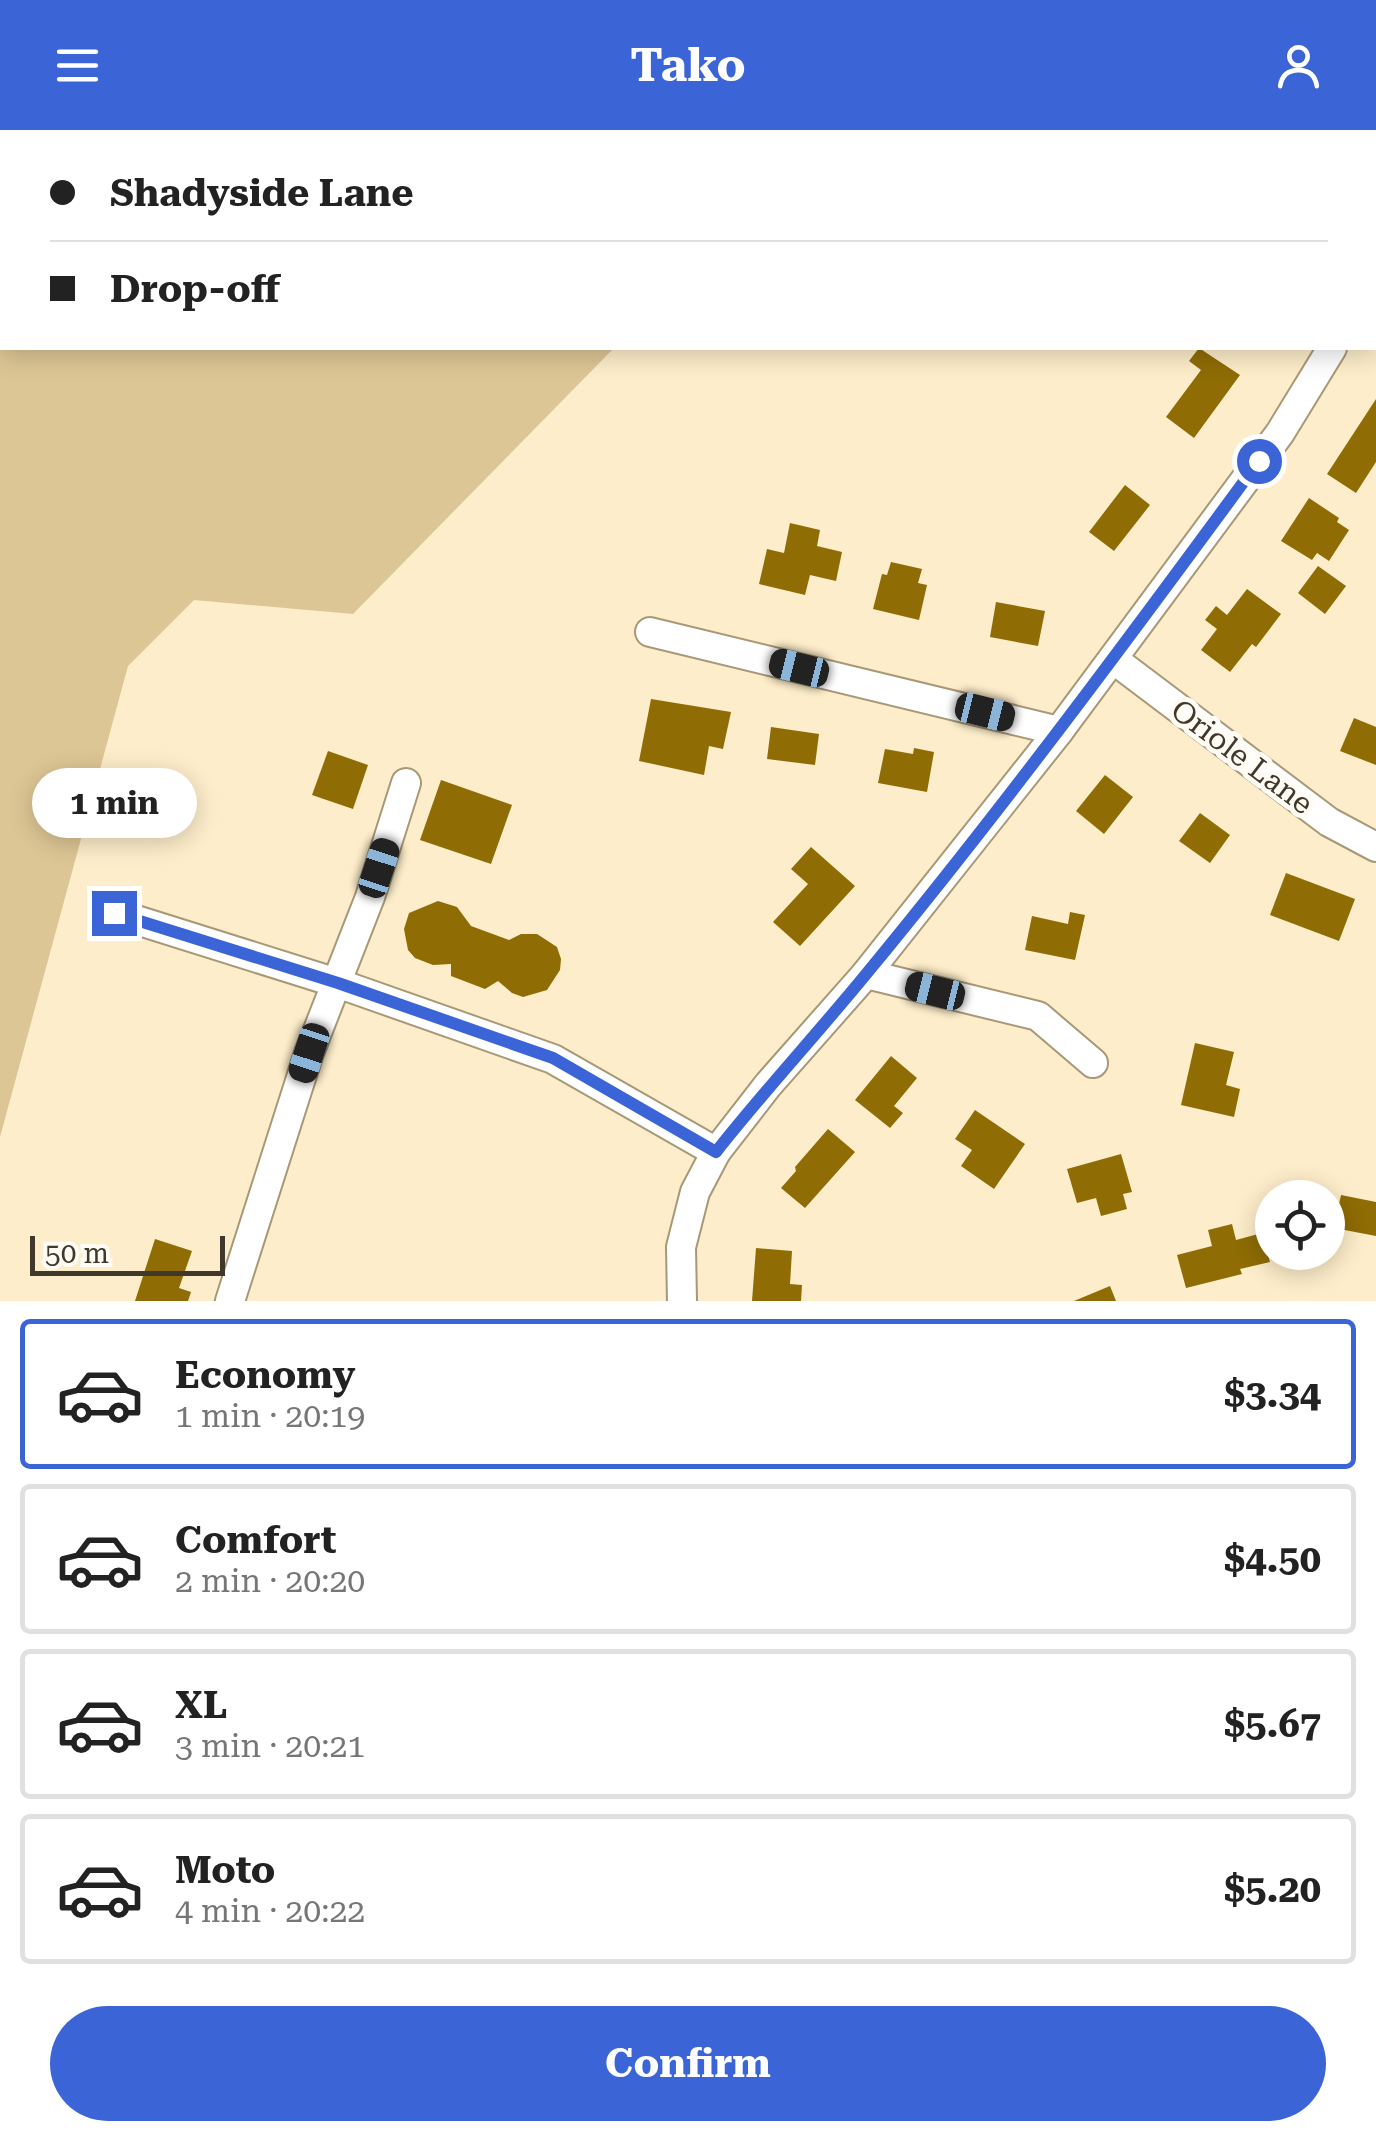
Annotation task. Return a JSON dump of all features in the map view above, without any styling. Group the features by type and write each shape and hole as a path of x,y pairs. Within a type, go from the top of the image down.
{"street":[{"path":"682,1301 681,1246 695,1192 716,1152 866,974 1059,730 1280,433 1331,350"},
{"path":"650,632 1059,730"},
{"name":"Oriole Lane","path":"1113,659 1329,822 1376,847"},
{"path":"230,1301 309,1053 370,897 406,782"},
{"path":"114,913 338,983 553,1058 716,1152"},
{"path":"866,974 1038,1016 1093,1062"}],"shaded area":[{"path":"0,350 612,350 353,614 194,600 128,666 0,1137"}],"building":[{"path":"1202,350 1240,375 1194,438 1166,417 1201,370 1189,361"},
{"path":"1376,399 1376,462 1356,493 1327,474"},
{"path":"1125,485 1150,505 1114,551 1089,532"},
{"path":"1309,498 1339,518 1337,522 1349,530 1329,561 1317,553 1312,560 1281,541"},
{"path":"790,523 820,530 817,546 842,552 836,581 810,575 805,595 759,584 767,549 784,553"},
{"path":"891,562 922,569 918,583 927,585 919,620 873,609 882,574 887,575"},
{"path":"1318,566 1346,586 1325,614 1298,593"},
{"path":"1247,589 1281,614 1256,647 1252,644 1230,672 1201,650 1217,629 1205,620 1216,606 1227,615"},
{"path":"996,602 1045,611 1038,646 990,637"},
{"path":"651,699 731,712 723,749 709,746 704,775 639,761"},
{"path":"1354,718 1376,727 1376,765 1340,751"},
{"path":"771,727 819,734 815,765 767,759"},
{"path":"914,748 934,752 927,792 878,783 885,749 913,754"},
{"path":"328,751 368,765 353,809 312,795"},
{"path":"1105,775 1133,797 1104,834 1076,811"},
{"path":"441,780 512,805 491,864 420,840"},
{"path":"1200,813 1230,835 1210,863 1179,841"},
{"path":"811,847 855,886 800,946 773,922 808,884 791,869"},
{"path":"1286,873 1355,899 1339,941 1270,915"},
{"path":"438,901 457,907 471,926 509,940 521,934 537,934 557,947 560,970 547,990 523,997 498,981 485,989 451,976 451,964 433,965 415,958 408,950 404,929 409,913"},
{"path":"1070,912 1085,915 1075,960 1025,950 1032,916 1068,924"},
{"path":"1195,1043 1234,1052 1226,1085 1240,1089 1234,1117 1181,1105"},
{"path":"891,1056 917,1078 894,1106 903,1113 890,1128 855,1100"},
{"path":"975,1110 1025,1144 994,1189 961,1166 972,1150 955,1139"},
{"path":"828,1129 855,1152 805,1208 781,1188"},
{"path":"1121,1154 1132,1192 1123,1194 1127,1209 1101,1216 1096,1198 1077,1203 1067,1169"},
{"path":"1345,1196 1376,1202 1376,1236 1345,1230"},
{"path":"1232,1224 1236,1240 1255,1235 1255,1266 1240,1269 1242,1274 1186,1288 1177,1255 1212,1246 1208,1230"},
{"path":"155,1239 192,1251 179,1288 191,1292 188,1301 135,1301"},
{"path":"756,1248 792,1251 790,1284 802,1285 801,1301 752,1301"},
{"path":"1110,1286 1116,1301 1074,1301"}],"route":[{"path":"114,913 338,983 553,1058 716,1152 866,974 1059,730 1259,461"}]}
